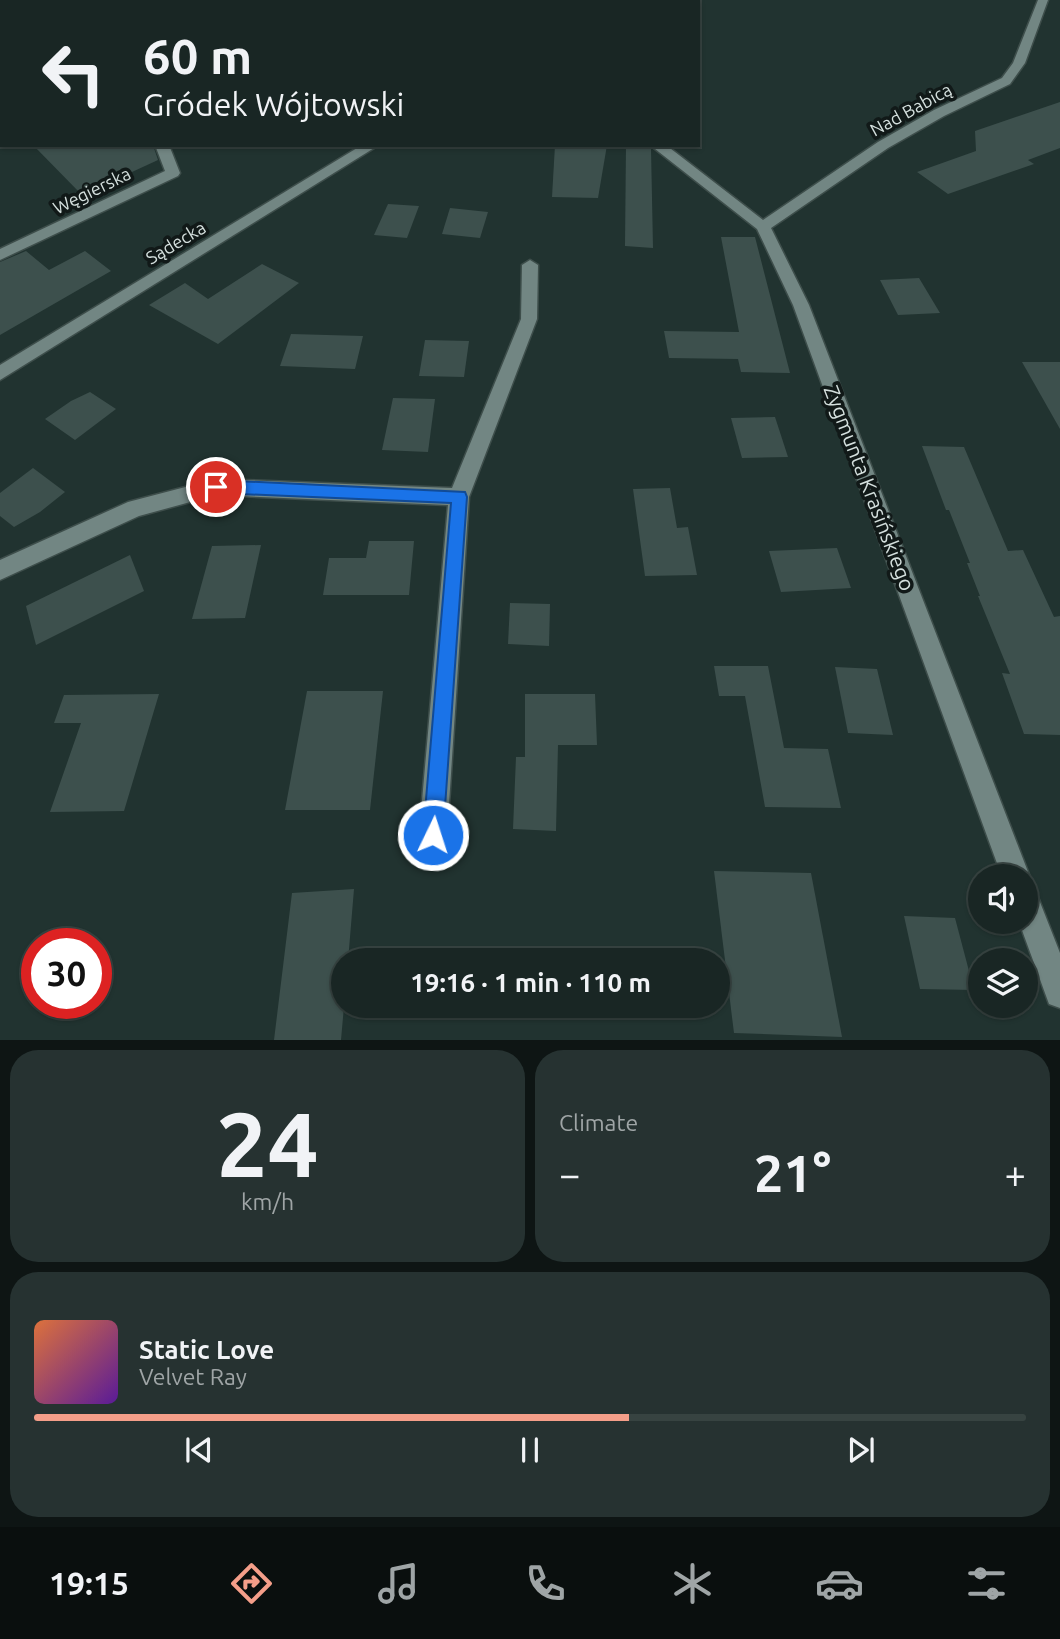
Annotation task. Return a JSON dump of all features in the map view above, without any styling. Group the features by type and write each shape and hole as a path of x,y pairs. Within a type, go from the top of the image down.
{"street":[{"name":"Nad Babicą","path":"763,228 883,145 939,113 1006,81 1019,63 1043,0"},
{"name":"Węgierska","path":"0,255 173,173 163,147"},
{"name":"Sądecka","path":"0,373 369,147"},
{"name":"Zygmunta Krasińskiego","path":"660,147 763,228 800,305 1011,864"},
{"path":"433,835 459,497 528,319 530,265"},
{"path":"0,570 135,508 216,487 459,497"},
{"path":"1038,933 1060,991"}],"building":[{"path":"1060,102 1060,148 1028,160 1034,164 948,194 917,172 976,151 975,131"},
{"path":"35,147 154,147 158,160 82,195"},
{"path":"555,147 607,147 598,198 552,197"},
{"path":"626,147 649,147 653,248 625,246"},
{"path":"388,204 419,206 407,238 374,235"},
{"path":"450,208 488,212 480,238 442,234"},
{"path":"721,237 755,237 790,373 741,372 738,359 669,358 664,331 739,332"},
{"path":"26,251 49,270 85,251 111,271 0,335 0,262"},
{"path":"262,264 299,283 218,344 149,305 185,283 208,299"},
{"path":"919,278 940,313 898,315 880,280"},
{"path":"291,334 363,336 355,369 280,366"},
{"path":"425,340 469,341 464,377 419,376"},
{"path":"1022,362 1060,362 1060,429"},
{"path":"90,392 116,409 75,440 45,419 71,401"},
{"path":"393,398 435,399 428,452 382,450"},
{"path":"775,417 788,457 742,458 731,418"},
{"path":"922,446 964,447 1008,551 1023,550 1054,617 1060,616 1060,735 1024,734 1002,673 1010,674 978,596 967,563 970,563"},
{"path":"33,468 65,492 40,512 14,527 0,516 0,493"},
{"path":"670,488 677,528 688,527 697,575 645,576 633,489"},
{"path":"369,541 414,541 409,595 323,595 329,558 366,558"},
{"path":"261,545 245,618 192,619 212,546"},
{"path":"837,548 851,588 781,592 769,551"},
{"path":"130,555 144,591 36,645 26,606"},
{"path":"510,603 550,604 549,646 508,644"},
{"path":"714,666 768,666 784,748 828,749 841,808 765,807 745,696 719,696"},
{"path":"835,667 877,669 893,735 848,733"},
{"path":"307,691 383,691 370,810 285,810"},
{"path":"159,694 124,811 50,812 81,723 54,723 64,695"},
{"path":"525,694 595,694 597,745 558,745 556,831 513,829 516,757 525,757"},
{"path":"714,871 811,873 842,1037 734,1033 730,1001 730,948 724,948"},
{"path":"354,889 349,948 331,948 331,1018 343,1018 341,1040 274,1040 292,893"},
{"path":"904,916 955,918 968,967 968,990 920,989"}],"route":[{"path":"216,487 459,497 433,835"}]}
